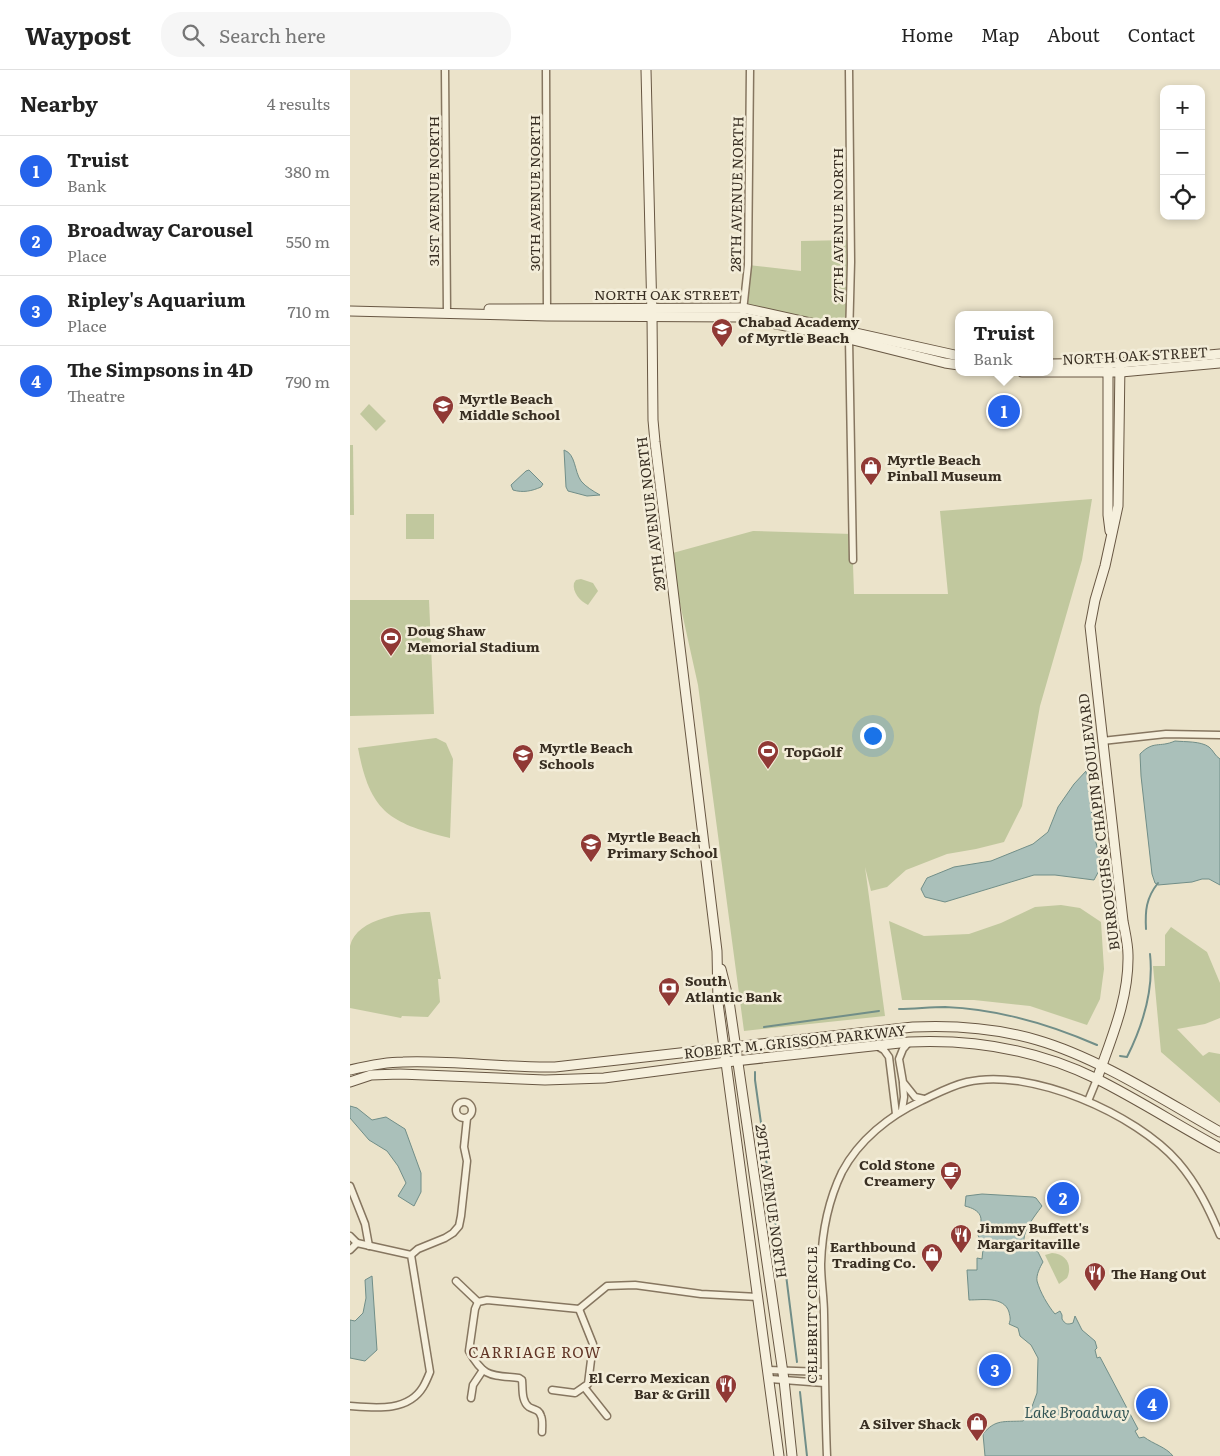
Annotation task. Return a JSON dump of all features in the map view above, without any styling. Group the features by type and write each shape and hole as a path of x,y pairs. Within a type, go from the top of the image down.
{"main road":[{"name":"29TH AVENUE NORTH","path":"646,70 655,442 717,952 718,1003 779,1456"},
{"name":"NORTH OAK STREET","path":"350,311 459,313 742,312 955,355"},
{"name":"NORTH OAK STREET","path":"849,335 955,364"},
{"name":"NORTH OAK STREET","path":"1121,368 1220,354"},
{"name":"NORTH OAK STREET","path":"1053,371 1220,363"},
{"name":"NORTH OAK STREET","path":"1053,364 1108,368"},
{"name":"BURROUGHS & CHAPIN BOULEVARD","path":"1108,368 1108,515 1111,536"},
{"name":"BURROUGHS & CHAPIN BOULEVARD","path":"1096,1079 1126,991 1128,954 1090,626 1118,506 1121,368"},
{"name":"29TH AVENUE NORTH","path":"717,952 729,1001 738,1061 783,1370 792,1456"},
{"name":"ROBERT M. GRISSOM PARKWAY","path":"350,1070 402,1062 526,1068 555,1067 912,1027 957,1027 989,1030 1038,1040 1065,1050 1101,1066 1220,1132"},
{"name":"ROBERT M. GRISSOM PARKWAY","path":"350,1082 371,1075 400,1074 545,1080 604,1078 726,1062 909,1042 958,1042 1011,1049 1050,1060 1096,1079 1220,1148"}],"street":[{"name":"31ST AVENUE NORTH","path":"445,70 447,312"},
{"name":"30TH AVENUE NORTH","path":"546,70 547,312"},
{"name":"28TH AVENUE NORTH","path":"742,312 748,265 750,70"},
{"name":"27TH AVENUE NORTH","path":"848,70 852,560"},
{"path":"1102,740 1166,734 1220,735"},
{"path":"902,1110 904,1097 899,1059 903,1049 909,1042"},
{"path":"877,1046 884,1050 889,1057 896,1114"},
{"name":"BURROUGHS & CHAPIN BOULEVARD","path":"1088,1102 1096,1079"},
{"name":"CELEBRITY CIRCLE","path":"827,1456 824,1384 824,1311 821,1265 824,1230 831,1200 843,1170 865,1140 902,1110 952,1086 968,1082 993,1080 1043,1086 1088,1102 1130,1123 1150,1136 1168,1152 1199,1190 1219,1232"},
{"path":"903,1082 915,1097 924,1099"},
{"path":"411,1255 418,1249 445,1238 459,1226 466,1161 464,1147 467,1118"},
{"path":"350,1186 365,1224 369,1246"},
{"path":"350,1236 357,1243 411,1255"},
{"path":"350,1250 357,1243"},
{"path":"350,1406 379,1408 397,1406 409,1400 423,1388 430,1372 411,1255"},
{"path":"456,1281 478,1302"},
{"path":"542,1432 541,1416 536,1409 529,1407 523,1397 522,1380 492,1375 482,1370 468,1351 474,1309 478,1302 487,1300 579,1308 607,1286 635,1285 700,1294 758,1297"},
{"path":"552,1390 574,1393 588,1384 593,1344 579,1308"},
{"path":"472,1398 473,1384 482,1370"},
{"path":"768,1370 824,1372"},
{"path":"770,1379 824,1384"},
{"path":"584,1387 607,1416"}],"green space":[{"path":"849,240 849,330 743,308 748,265 801,271 801,241"},
{"path":"369,404 386,421 376,431 360,414"},
{"path":"350,445 353,445 354,515 350,515"},
{"path":"1092,499 1082,560 1040,706 1022,806 1004,842 947,854 906,870 887,887 871,891 865,867 885,1016 744,1031 698,685 669,554 753,531 852,534 854,594 948,594 940,511"},
{"path":"406,514 434,514 434,539 406,539"},
{"path":"581,579 593,583 598,591 588,605 580,599 574,590 574,583 576,580"},
{"name":"Doug Shaw Memorial Stadium","path":"350,600 429,600 434,714 350,716"},
{"path":"436,738 446,743 453,759 450,838 412,827 397,820 386,811 376,801 369,787 358,748"},
{"path":"1061,905 1080,908 1101,922 1104,969 1100,999 1087,1025 1030,1006 974,1000 902,1000 889,921 924,936 969,934 1001,923 1035,907"},
{"path":"430,912 441,979 438,979 440,1002 428,1017 402,1016 401,1018 350,1008 350,946 354,936 372,922 384,918 408,913"},
{"path":"1171,927 1207,952 1220,983 1220,1018 1205,1024 1177,1029 1203,1056 1209,1052 1220,1054 1220,1103 1161,1052 1153,966 1165,966 1165,935"},
{"path":"1052,1253 1064,1258 1069,1265 1067,1278 1059,1284 1045,1255"}],"water":[{"path":"564,450 571,455 581,481 600,495 587,496 568,491 566,487"},
{"path":"529,470 543,484 541,487 527,491 513,490 511,485"},
{"path":"1175,741 1206,745 1220,759 1220,885 1209,879 1202,879 1192,882 1158,885 1155,883 1152,874 1140,754 1149,747"},
{"path":"1086,771 1095,839 1102,865 1094,880 1055,875 1034,875 945,902 925,897 921,889 927,878 954,867 991,861 1033,844 1048,832 1058,807"},
{"path":"350,1106 357,1108 372,1120 386,1117 405,1129 421,1173 421,1192 414,1206 398,1196 406,1183 398,1166 387,1151 369,1140 350,1118"},
{"name":"Lake Broadway","path":"982,1194 1033,1197 1042,1206 1030,1222 1024,1242 1026,1247 1038,1252 1043,1262 1037,1279 1044,1299 1055,1314 1060,1311 1065,1323 1073,1323 1075,1316 1082,1330 1095,1341 1097,1358 1100,1357 1138,1429 1135,1431 1139,1438 1144,1437 1167,1450 1173,1456 985,1456 983,1434 987,1429 1000,1422 1023,1421 1030,1412 1037,1393 1038,1358 1031,1345 1020,1336 1018,1328 1009,1324 1009,1312 1002,1303 992,1300 969,1300 967,1270 977,1270 977,1258 982,1259 983,1249 977,1232 981,1223 980,1215 975,1210 965,1206 966,1196"},
{"path":"372,1276 377,1350 365,1361 350,1358 350,1320 355,1321 363,1313 366,1298 365,1280"}],"waterway":[{"path":"1146,929 1147,905 1158,883"},
{"path":"1120,1056 1127,1057 1146,1007 1150,981 1150,954"},
{"path":"899,1009 945,1007 1004,1014 1042,1024 1097,1045"},
{"path":"764,1027 879,1011"},
{"path":"755,1072 774,1216 785,1267 797,1362"},
{"path":"800,1392 807,1456"}],"place":[{"name":"Chabad Academy of Myrtle Beach","path":"722,348"},
{"name":"Truist","path":"1004,411"},
{"name":"Myrtle Beach Middle School","path":"443,425"},
{"name":"Myrtle Beach Pinball Museum","path":"871,486"},
{"name":"Doug Shaw Memorial Stadium","path":"391,657"},
{"name":"TopGolf","path":"768,770"},
{"name":"Myrtle Beach Schools","path":"523,774"},
{"name":"Myrtle Beach Primary School","path":"591,863"},
{"name":"South Atlantic Bank","path":"669,1007"},
{"name":"Cold Stone Creamery","path":"951,1191"},
{"name":"Broadway Carousel","path":"1063,1198"},
{"name":"Jimmy Buffett's Margaritaville","path":"961,1254"},
{"name":"Earthbound Trading Co.","path":"932,1273"},
{"name":"The Hang Out","path":"1095,1292"},
{"name":"Ripley's Aquarium","path":"995,1370"},
{"name":"El Cerro Mexican Bar & Grill","path":"726,1404"},
{"name":"The Simpsons in 4D","path":"1152,1404"},
{"name":"A Silver Shack","path":"977,1442"}],"district":[{"name":"CARRIAGE ROW","path":"535,1351"}]}
